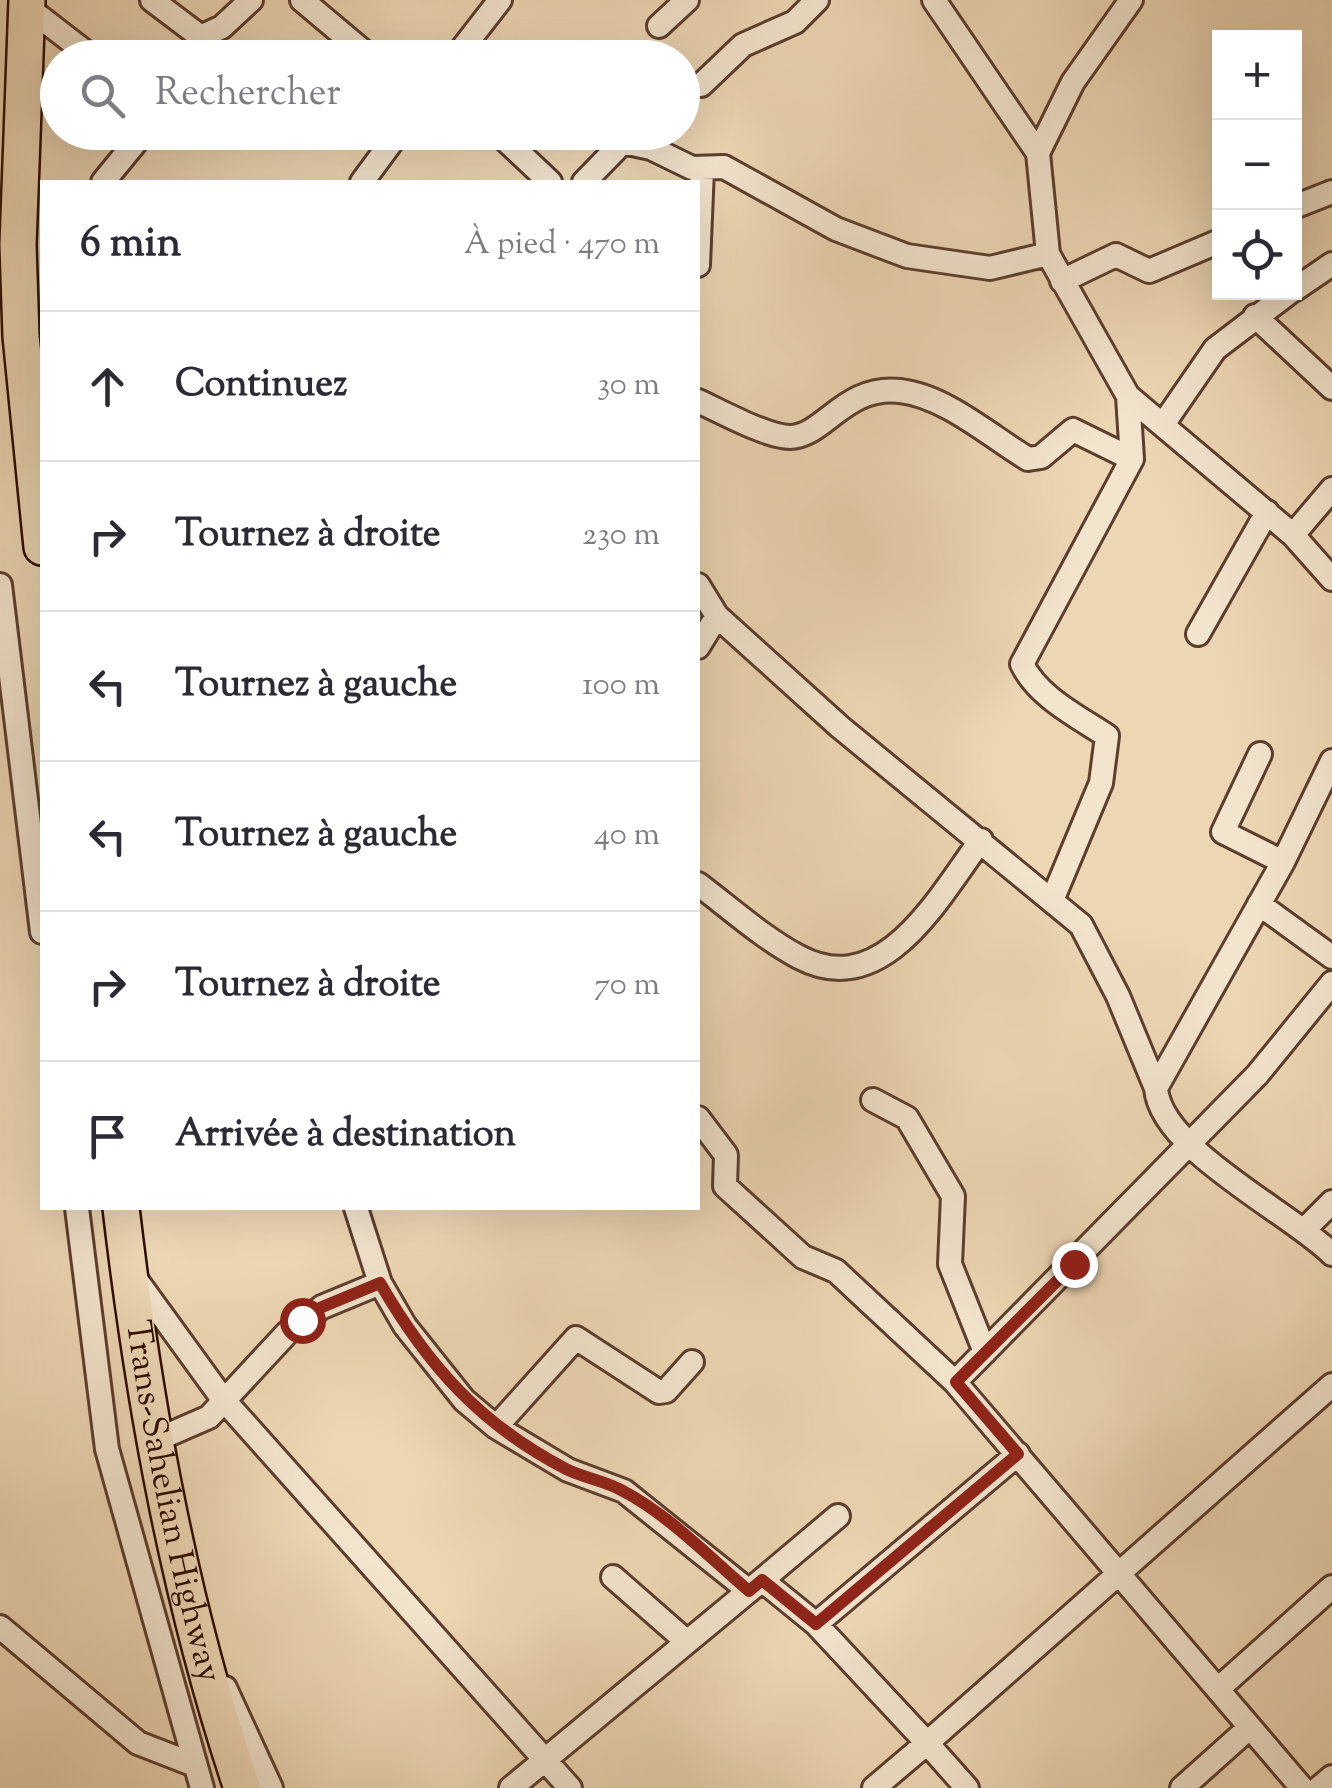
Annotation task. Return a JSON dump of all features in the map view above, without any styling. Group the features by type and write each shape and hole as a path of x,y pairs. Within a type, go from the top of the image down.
{"highway":[{"path":"27,3 30,245 21,336 40,515"},
{"name":"Trans-Sahelian Highway","path":"121,1210 154,1442 196,1626 242,1788"}],"street":[{"path":"152,0 202,37 222,26 250,0"},
{"path":"302,0 350,40"},
{"path":"469,40 500,0"},
{"path":"659,26 687,0"},
{"path":"701,85 742,45 795,22 817,0"},
{"path":"934,0 1038,154 1048,254 1128,396 1164,422 1293,535 1332,579"},
{"path":"1038,154 1073,82 1130,0"},
{"path":"27,3 71,40"},
{"path":"105,180 129,150"},
{"path":"363,180 386,150"},
{"path":"516,150 548,180"},
{"path":"586,180 615,150"},
{"path":"646,150 702,169 724,167 836,229 908,256 990,268 1048,254"},
{"path":"700,217 702,169"},
{"path":"1302,204 1332,192"},
{"path":"1062,282 1116,255 1149,271 1212,244"},
{"path":"1302,284 1332,264"},
{"path":"1164,422 1215,349 1279,300"},
{"path":"1255,316 1332,388"},
{"path":"700,402 785,438 801,436 846,402 869,393 900,391 933,401 1028,459 1041,457 1072,430 1132,458"},
{"path":"1054,898 1102,782 1107,736 1056,702 1029,678 1022,664 1132,458 1128,396"},
{"path":"1293,535 1332,488"},
{"path":"1198,634 1267,512"},
{"path":"0,585 40,915"},
{"path":"700,587 717,616 840,727 1054,898 1091,940 1156,1088 1157,1101 1190,1144 1246,1192 1306,1228 1332,1254"},
{"path":"700,644 717,616"},
{"path":"1260,754 1222,832 1284,862"},
{"path":"1156,1088 1259,904 1324,802 1332,761"},
{"path":"700,885 799,958 826,966 859,967 883,958 912,931 981,840"},
{"path":"1259,904 1332,957"},
{"path":"956,1382 1257,1074 1332,983"},
{"path":"873,1100 907,1118 952,1196 950,1264 985,1352"},
{"path":"700,1121 726,1155 725,1186 736,1200 803,1257 836,1270 956,1382 1302,1788"},
{"path":"1306,1228 1332,1202"},
{"path":"76,1210 106,1449 192,1764 202,1788"},
{"path":"357,1210 380,1283 404,1326 464,1400 496,1427 568,1470 624,1491 816,1624 967,1788"},
{"path":"128,1268 222,1398 570,1788"},
{"path":"154,1442 204,1420 302,1320 322,1307 380,1283"},
{"path":"496,1427 576,1338 659,1392 666,1391 692,1362"},
{"path":"874,1788 1332,1385"},
{"path":"816,1624 1018,1454"},
{"path":"511,1788 838,1516"},
{"path":"613,1576 686,1641"},
{"path":"1218,1689 1332,1587"},
{"path":"196,1626 271,1788"},
{"path":"0,1627 138,1743 192,1764"},
{"path":"1182,1788 1250,1728"},
{"path":"1319,1788 1332,1776"}],"route":[{"path":"302,1320 322,1307 380,1283 404,1326 464,1400 496,1427 568,1470 624,1491 749,1591 762,1580 816,1624 1018,1454 956,1382 1074,1264"}]}
